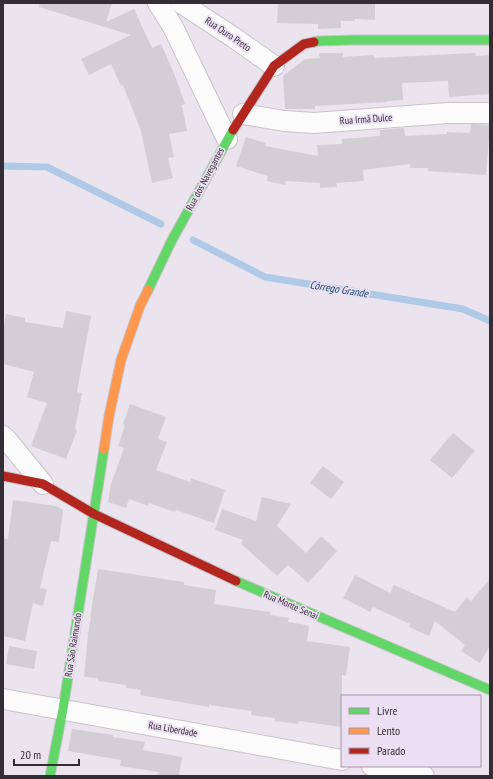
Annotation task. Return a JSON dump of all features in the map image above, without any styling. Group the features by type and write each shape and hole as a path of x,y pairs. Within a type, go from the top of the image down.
{"street":[{"path":"158,3 173,27 227,138"},
{"name":"Rua Ouro Preto","path":"180,3 233,37 274,66"},
{"name":"Rua dos Navegantes","path":"94,514 109,416 121,360 140,306 172,240 227,138 274,66 304,44 318,41 490,40"},
{"name":"Rua Irmã Dulce","path":"243,114 284,121 314,123 448,113 490,113"},
{"path":"3,436 44,484"},
{"name":"Rua Monte Senai","path":"3,476 44,484 94,514 250,587 490,690"},
{"name":"Rua São Raimundo","path":"50,776 63,709 94,514"},
{"name":"Rua Liberdade","path":"3,699 341,760"},
{"path":"377,767 424,776"}],"building":[{"path":"40,3 112,3 106,22 134,9 152,48 161,44 185,104 182,105 187,131 169,134 174,157 168,158 173,178 152,183 141,131 123,85 121,86 111,64 89,75 81,59 131,35 39,7"},
{"path":"278,3 375,3 375,20 355,19 355,21 341,21 341,28 318,29 318,24 277,23"},
{"path":"320,53 343,53 343,57 374,55 374,58 475,53 476,56 490,55 490,94 449,97 448,81 402,83 403,100 315,106 315,109 285,109 283,76 305,59 320,58"},
{"path":"471,124 490,125 486,175 428,171 428,168 410,168 410,164 363,170 364,181 336,183 337,187 320,188 320,183 286,181 285,185 267,181 268,176 236,166 246,137 266,143 265,146 318,156 317,145 342,144 342,139 380,136 380,130 404,128 405,136 447,134 447,132 470,133"},
{"path":"66,311 91,316 77,392 82,393 75,429 77,430 66,459 31,446 47,403 27,397 34,372 3,364 3,330 6,314 25,318 25,322 63,328"},
{"path":"130,404 166,417 158,439 167,442 156,470 190,482 191,478 225,490 214,523 176,510 175,512 149,503 148,506 129,499 126,508 108,502 111,484 124,448 118,446 125,425 123,424"},
{"path":"453,433 475,451 452,478 430,460"},
{"path":"323,466 344,482 331,499 310,483"},
{"path":"262,497 291,504 277,526 306,553 321,536 337,551 308,583 288,565 277,576 241,544 243,540 215,530 222,509 256,521"},
{"path":"13,500 56,506 63,510 59,542 51,541 40,588 47,589 43,606 33,603 25,641 3,636 3,538 8,539"},
{"path":"98,569 184,582 184,585 216,590 214,604 270,612 270,615 289,618 288,622 309,626 307,641 350,647 346,676 342,675 341,727 299,721 298,724 275,721 275,718 251,715 252,711 209,705 209,707 140,695 141,690 126,688 126,685 98,681 98,678 84,677 90,617"},
{"path":"355,575 390,593 394,585 455,612 467,597 471,601 490,579 490,646 480,663 461,651 465,645 435,621 429,636 409,627 410,624 373,607 370,612 343,598"},
{"path":"9,646 37,651 34,669 6,664"},
{"path":"72,729 113,735 113,737 145,742 143,750 182,757 179,776 157,776 158,772 120,766 121,760 68,751"}],"waterway":[{"name":"Córrego Grande","path":"3,166 47,167 161,224"},
{"name":"Córrego Grande","path":"193,240 265,277 463,309 490,321"}],"traffic: fast":[{"path":"314,42 354,40 490,40"},
{"path":"148,290 172,240 233,130"},
{"path":"50,776 63,709 104,449"},
{"path":"236,581 490,690"}],"traffic: slow":[{"path":"104,449 109,416 121,360 140,306 148,290"}],"traffic: jam":[{"path":"233,130 274,66 304,44 314,42"},
{"path":"3,476 43,484 94,514 236,581"}]}
